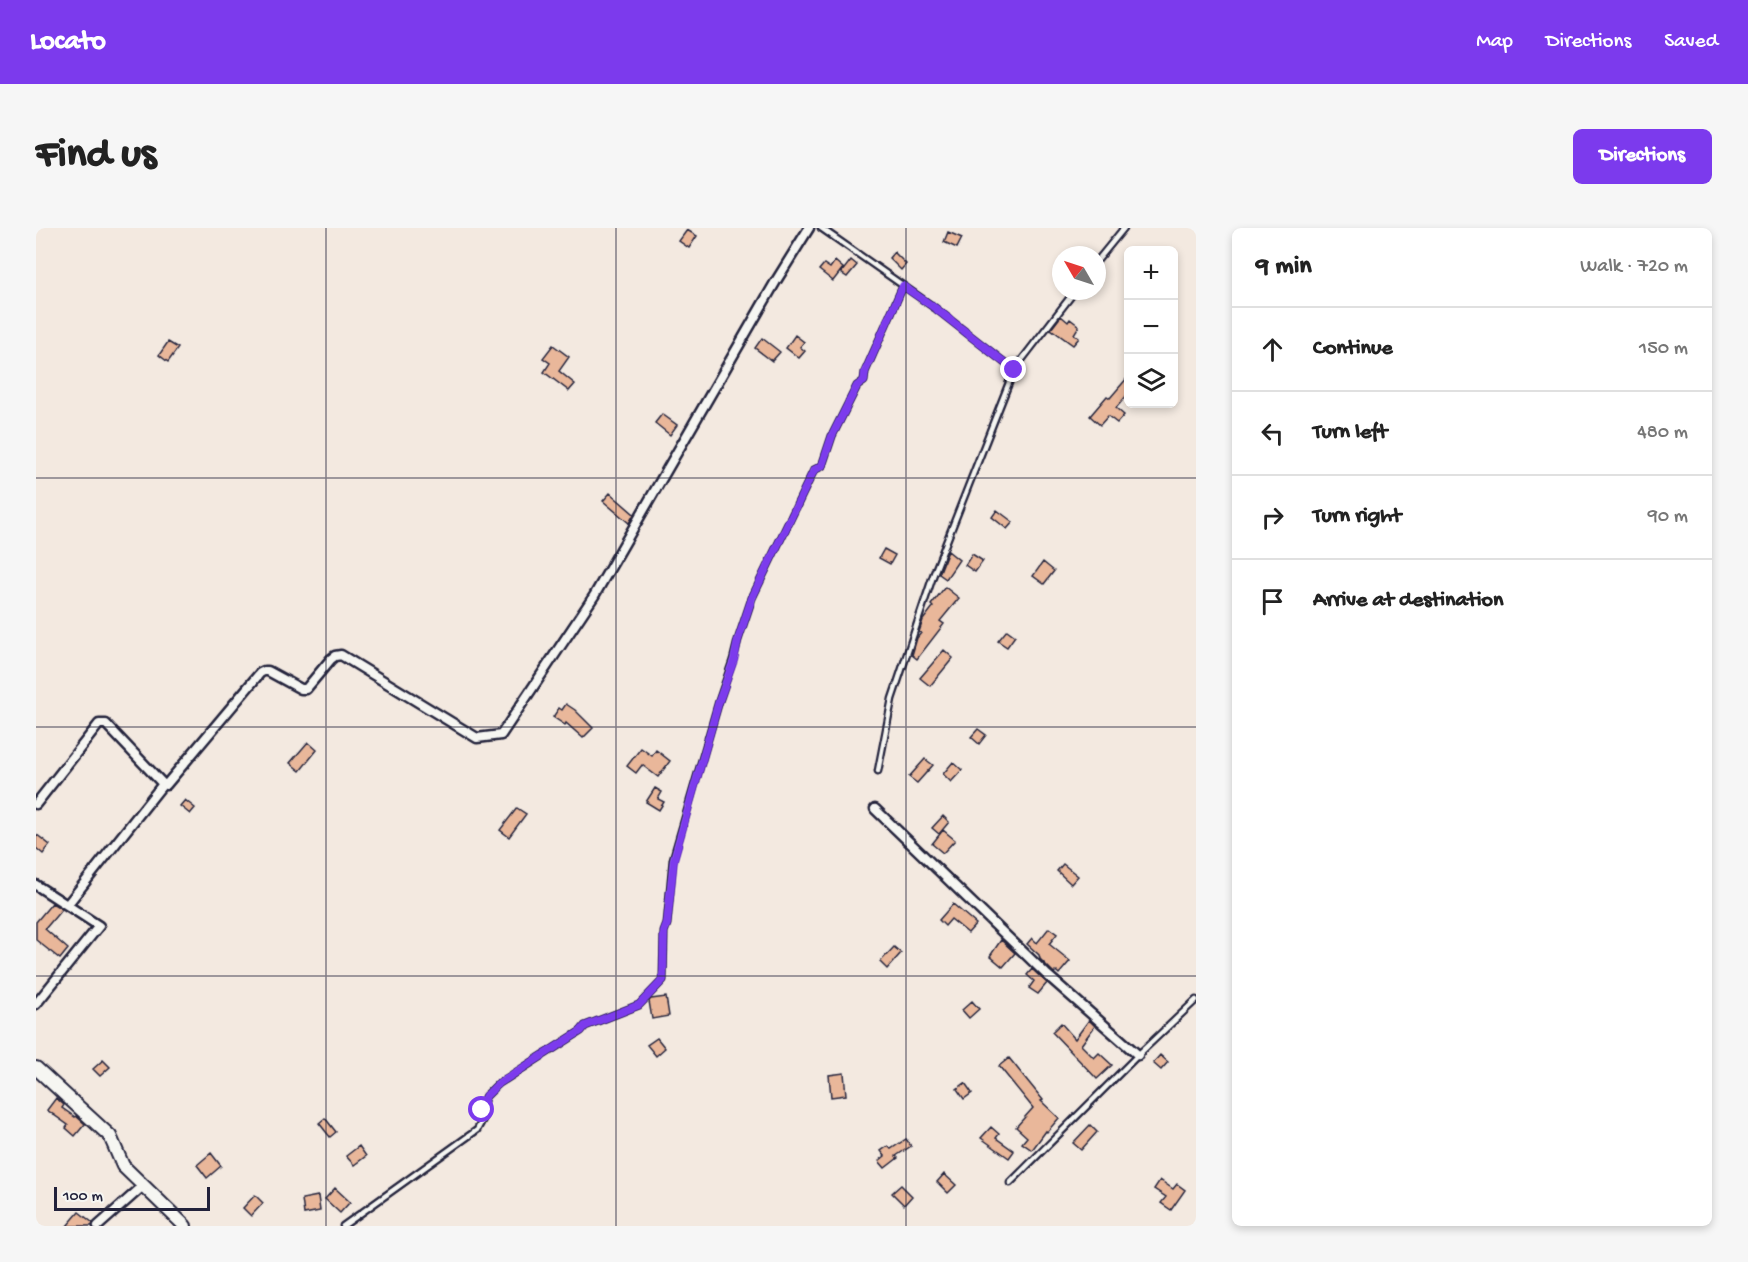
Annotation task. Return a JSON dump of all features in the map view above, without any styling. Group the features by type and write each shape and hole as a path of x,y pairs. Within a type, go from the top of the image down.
{"street":[{"path":"67,904 163,784 169,783 264,671 301,689 306,689 331,658 341,655 477,738 501,735 594,596 776,280 809,228"},
{"path":"36,804 99,724 106,724 163,784"},
{"path":"875,809 1046,974 1138,1055"},
{"path":"36,1004 99,926 37,887"},
{"path":"36,1068 110,1136 123,1166 185,1226"},
{"path":"98,1226 143,1185"}],"lane":[{"path":"821,228 935,308 1014,370"},
{"path":"1106,250 1124,228"},
{"path":"343,1226 477,1130 483,1119 482,1110 485,1097 498,1084 581,1031 585,1026 639,1005 663,980 664,932 667,924 674,859 719,701 752,598 814,470 822,466 837,426 857,386 864,381 865,372 903,286"},
{"path":"878,771 892,699 933,576 1014,370 1068,300"},
{"path":"1010,1183 1196,1000"}],"building":[{"path":"687,230 697,236 689,248 679,241"},
{"path":"948,232 962,238 957,248 944,242"},
{"path":"894,252 906,264 901,270 889,258"},
{"path":"851,260 857,265 847,277 841,273"},
{"path":"835,261 843,268 833,281 819,270 824,264 830,268"},
{"path":"1061,316 1068,322 1070,319 1079,326 1074,334 1079,338 1073,345 1051,329"},
{"path":"795,335 804,342 800,347 805,351 799,358 786,348"},
{"path":"762,338 780,352 772,361 755,348"},
{"path":"168,342 178,348 168,362 159,355"},
{"path":"553,345 569,357 559,371 575,384 569,391 544,372 550,363 543,358"},
{"path":"1124,382 1124,399 1116,408 1124,415 1117,423 1108,416 1100,425 1090,416 1107,396 1110,398"},
{"path":"662,414 677,425 670,435 655,423"},
{"path":"610,493 634,514 629,523 603,501"},
{"path":"997,510 1013,522 1007,529 992,517"},
{"path":"884,549 895,555 890,564 879,558"},
{"path":"948,551 959,560 946,579 939,574"},
{"path":"972,554 983,561 975,572 965,565"},
{"path":"1043,562 1054,571 1044,584 1033,576"},
{"path":"945,587 959,598 940,621 944,624 917,659 912,655 917,638 921,633 919,632 923,620"},
{"path":"1007,630 1015,636 1007,647 998,641"},
{"path":"944,650 953,658 930,686 920,678"},
{"path":"566,704 593,728 583,738 566,723 565,725 553,717 559,708 562,710"},
{"path":"978,729 986,735 979,744 971,737"},
{"path":"308,742 317,750 300,771 290,763"},
{"path":"641,748 652,756 656,750 670,761 658,777 642,765 636,773 627,766"},
{"path":"925,759 933,765 917,783 909,777"},
{"path":"953,762 962,770 951,782 943,774"},
{"path":"655,788 662,792 658,799 664,802 659,810 646,802"},
{"path":"185,800 195,808 190,814 180,806"},
{"path":"517,808 526,814 509,837 500,830"},
{"path":"943,816 949,822 939,834 932,828"},
{"path":"943,830 955,840 943,853 932,844"},
{"path":"36,834 50,845 43,854 36,848"},
{"path":"1063,864 1078,876 1071,884 1057,871"},
{"path":"52,903 62,909 45,929 68,949 60,959 36,940 36,922"},
{"path":"953,904 976,924 968,933 951,919 945,926 939,920"},
{"path":"1049,928 1057,934 1049,944 1070,961 1059,974 1056,971 1054,973 1027,944 1032,938 1037,943"},
{"path":"1001,940 1015,953 1003,967 990,956"},
{"path":"894,947 901,953 887,969 880,962"},
{"path":"1032,969 1047,983 1038,994 1029,988 1034,981 1027,975"},
{"path":"666,997 669,1016 652,1019 649,1001"},
{"path":"972,1001 979,1009 969,1018 962,1010"},
{"path":"1089,1020 1095,1026 1081,1045 1094,1058 1099,1053 1112,1065 1097,1079 1052,1032 1061,1023 1075,1039"},
{"path":"657,1038 665,1048 656,1056 647,1045"},
{"path":"1160,1055 1168,1062 1161,1070 1153,1063"},
{"path":"1009,1058 1043,1100 1041,1101 1059,1118 1032,1150 1022,1143 1027,1137 1016,1127 1033,1108 999,1066"},
{"path":"103,1060 110,1067 100,1076 93,1069"},
{"path":"844,1073 846,1095 831,1097 829,1075"},
{"path":"965,1083 972,1093 964,1099 957,1089"},
{"path":"56,1098 64,1105 62,1108 85,1124 75,1136 66,1128 68,1125 47,1110"},
{"path":"325,1118 336,1132 330,1137 319,1123"},
{"path":"1090,1125 1097,1132 1081,1150 1073,1143"},
{"path":"991,1127 999,1134 996,1138 1014,1151 1009,1158 981,1138"},
{"path":"906,1139 911,1146 896,1156 898,1158 885,1168 879,1161 885,1156 881,1151 888,1146 891,1149"},
{"path":"359,1146 366,1156 354,1165 346,1156"},
{"path":"211,1153 221,1166 207,1178 197,1165"},
{"path":"944,1174 956,1185 948,1193 937,1182"},
{"path":"1160,1180 1173,1189 1177,1184 1185,1190 1171,1210 1161,1203 1166,1197 1154,1189"},
{"path":"901,1185 912,1196 904,1205 892,1193"},
{"path":"335,1188 350,1202 340,1213 325,1199"},
{"path":"255,1195 263,1203 251,1216 243,1208"},
{"path":"318,1196 320,1211 304,1214 302,1199"},
{"path":"79,1212 93,1223 92,1226 67,1226"}],"route":[{"path":"482,1110 485,1097 498,1084 581,1031 585,1026 639,1005 663,980 664,932 667,924 674,859 719,701 752,598 814,470 822,466 832,436 857,386 864,381 865,372 903,286 1014,370"}]}
